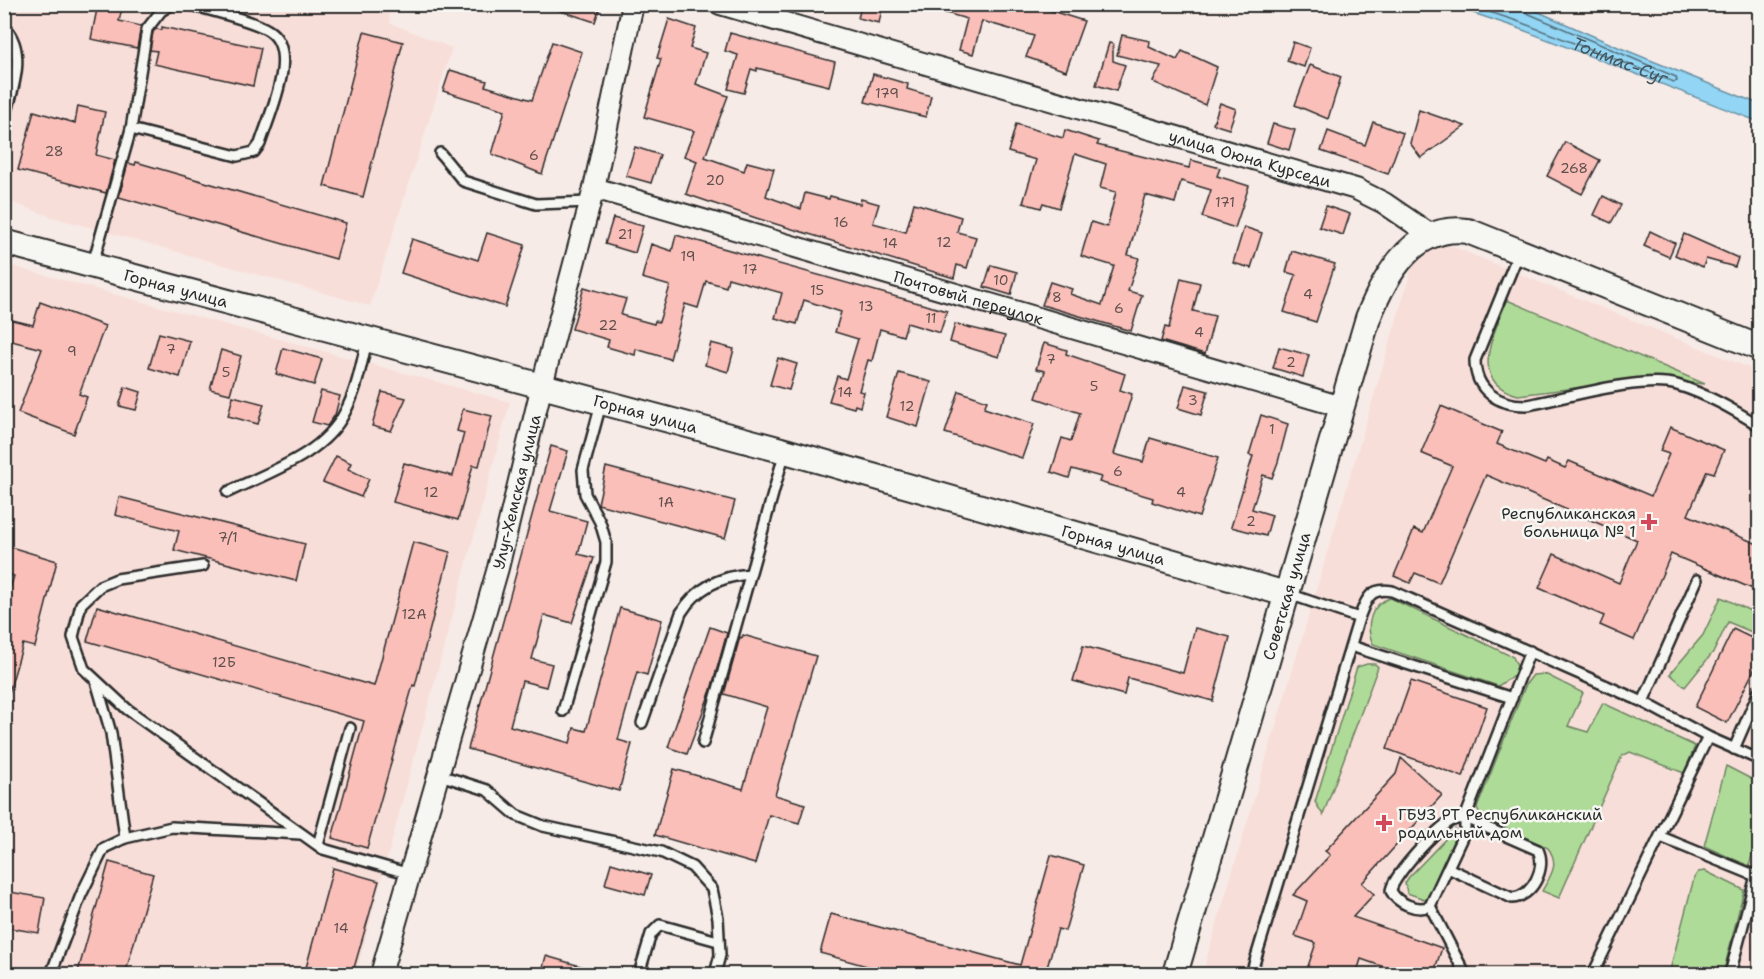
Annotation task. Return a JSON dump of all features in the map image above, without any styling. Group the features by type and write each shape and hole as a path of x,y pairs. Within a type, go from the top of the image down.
{"street":[{"name":"Улуг-Хемская улица","path":"381,975 440,775 472,650 498,568 542,385 592,195 633,4"},
{"name":"улица Оюна Курседи","path":"720,4 1356,189 1384,203 1431,235"},
{"name":"Почтовый переулок","path":"592,195 1342,407"},
{"path":"1431,235 1455,229 1468,231 1760,348"},
{"name":"Советская улица","path":"1175,975 1368,318 1382,285 1406,253 1431,235"},
{"name":"Горная улица","path":"4,243 542,385 1286,594"}],"lane":[{"path":"92,266 131,129 147,29 161,11 172,4"},
{"path":"131,129 237,156 254,152 260,144 284,66 283,51 278,38 266,28 189,4"},
{"path":"4,27 12,35 18,58 4,123"},
{"path":"440,153 463,181 536,204 592,195"},
{"path":"1519,251 1477,349 1475,372 1489,394 1500,402 1512,406 1528,405 1649,382 1676,385 1710,398 1760,426"},
{"path":"228,492 308,452 331,433 345,414 368,339"},
{"path":"563,711 606,562 606,542 600,522 585,494 583,470 601,402"},
{"path":"703,743 784,452"},
{"path":"203,566 117,579 100,586 81,604 73,637 84,669 127,709 318,845 410,874"},
{"path":"642,723 681,613 689,600 699,591 729,576 750,574"},
{"path":"1643,702 1697,580"},
{"path":"1251,975 1359,618 1370,593 1377,590 1392,591 1530,651 1643,702 1708,737 1760,760"},
{"path":"1286,594 1359,618"},
{"path":"1351,646 1512,698"},
{"path":"1430,906 1465,831 1465,818 1530,651"},
{"path":"95,680 111,733 124,837"},
{"path":"1734,749 1760,689"},
{"path":"318,845 350,728"},
{"path":"1593,975 1708,737"},
{"path":"440,775 486,790 516,815 543,826 661,852 692,867 712,889 718,918 720,955 715,975"},
{"path":"1430,906 1418,909 1399,901 1390,891 1391,885 1450,821 1465,818 1538,850 1541,856 1539,871 1529,890 1518,898 1512,898 1448,868"},
{"path":"51,975 81,896 104,848 124,837 172,827 303,835"},
{"path":"1661,837 1758,874 1730,975"},
{"path":"1430,906 1465,975"},
{"path":"639,975 651,934 660,925 718,941"}],"shaded area":[{"path":"5,5 388,5 390,23 452,48 370,306 49,216 5,200"},
{"path":"1422,234 1759,372 1759,974 1202,974"},
{"path":"4,264 510,402 356,974 5,974"}],"green space":[{"path":"1507,300 1705,384 1649,379 1518,395 1502,389 1493,379 1488,355"},
{"path":"1721,597 1759,615 1759,635 1728,622 1714,651 1685,687 1670,674 1703,635"},
{"path":"1390,598 1513,657 1517,666 1515,675 1498,686 1373,644 1369,630 1371,617 1378,605"},
{"path":"1375,664 1378,667 1323,815 1315,802 1357,667"},
{"path":"1545,674 1583,693 1568,726 1588,732 1603,703 1695,746 1684,773 1630,752 1622,756 1559,898 1542,891 1554,864 1548,848 1482,817 1477,808 1526,684 1533,675"},
{"path":"1726,766 1759,783 1759,831 1749,866 1704,846"},
{"path":"1455,829 1457,832 1427,900 1407,893 1405,883 1409,877"},
{"path":"1705,871 1744,890 1723,974 1669,974 1694,878 1698,872"}],"water":[{"name":"Тонмас-Суг","path":"1433,5 1523,5 1618,47 1759,104 1759,122 1515,27 1470,12"}],"building":[{"path":"98,4 123,4 119,21 141,26 137,48 91,39"},
{"path":"553,4 601,4 595,22 552,8"},
{"path":"862,4 883,4 879,23 858,18"},
{"path":"932,4 1029,4 1084,21 1066,71 1026,57 1034,36 982,21 973,54 959,50 967,19 932,9"},
{"path":"669,19 696,28 690,48 706,53 696,84 728,96 705,157 744,171 747,162 774,169 766,196 801,209 805,193 829,199 830,196 860,204 861,199 879,204 873,223 906,232 914,203 961,217 957,232 976,237 967,268 957,265 954,278 756,218 686,194 697,161 684,156 694,131 644,117 661,59 657,58"},
{"path":"162,27 261,48 253,86 154,64 157,51 150,50 153,32 156,29 162,30"},
{"path":"364,32 403,42 363,197 324,186"},
{"path":"730,33 835,62 829,86 757,68 757,71 751,69 744,93 728,89 738,55 725,51"},
{"path":"1122,35 1150,41 1149,47 1177,60 1182,51 1217,67 1205,105 1153,82 1161,66 1117,55"},
{"path":"552,42 582,52 542,174 492,154 505,110 443,91 450,70 487,81 485,86 532,100"},
{"path":"1293,42 1310,48 1304,67 1287,61"},
{"path":"1109,43 1113,44 1113,61 1125,65 1116,91 1096,85"},
{"path":"1310,65 1341,77 1328,119 1295,105"},
{"path":"873,74 908,84 907,89 931,96 926,117 865,102"},
{"path":"1220,103 1236,109 1229,129 1213,124"},
{"path":"78,106 105,112 96,155 115,160 106,193 18,170 34,111 75,123"},
{"path":"1419,110 1465,126 1421,158 1410,143"},
{"path":"1373,122 1403,133 1388,174 1321,151 1328,131 1365,145"},
{"path":"1016,124 1063,138 1065,130 1099,141 1097,145 1189,168 1191,160 1220,168 1217,176 1249,186 1235,228 1202,217 1211,190 1181,181 1175,203 1145,195 1128,255 1139,258 1128,291 1142,295 1131,331 1042,305 1050,282 1072,289 1070,294 1102,305 1114,266 1081,256 1091,222 1107,227 1116,192 1100,188 1106,164 1075,154 1059,208 1043,203 1041,208 1023,203 1036,160 1008,152"},
{"path":"1273,124 1295,130 1289,150 1267,143"},
{"path":"1565,142 1600,160 1582,194 1547,176"},
{"path":"635,147 660,155 651,183 626,176"},
{"path":"136,162 346,223 336,259 119,197 128,163 135,165"},
{"path":"1603,196 1621,205 1611,223 1594,215"},
{"path":"1326,206 1350,214 1343,235 1319,227"},
{"path":"613,218 643,226 635,253 605,244"},
{"path":"1244,227 1262,233 1251,268 1233,263"},
{"path":"1650,231 1675,243 1669,257 1644,246"},
{"path":"487,233 525,245 505,307 401,273 412,239 478,260"},
{"path":"1684,234 1738,258 1735,267 1706,259 1703,267 1675,255"},
{"path":"676,235 947,311 940,333 907,323 903,336 880,329 872,361 868,360 859,391 864,392 860,407 855,405 854,408 829,401 837,376 846,379 858,339 835,332 841,312 804,300 797,324 775,318 782,293 728,278 726,287 706,281 698,308 685,304 670,359 636,349 635,355 607,347 609,340 572,329 584,287 626,299 621,315 654,324 655,321 659,322 670,286 642,278 651,244 672,251"},
{"path":"1292,251 1335,264 1316,322 1284,312 1296,275 1286,272"},
{"path":"991,265 1017,272 1011,295 984,287"},
{"path":"1181,278 1200,283 1193,311 1215,316 1205,354 1161,341 1165,327 1169,328"},
{"path":"40,302 105,326 79,394 87,397 74,434 18,413 42,349 4,339 4,318 33,325"},
{"path":"955,324 1005,336 999,357 950,342"},
{"path":"159,333 190,341 180,377 149,368"},
{"path":"711,343 734,349 728,372 705,365"},
{"path":"1044,343 1067,350 1066,354 1125,374 1120,390 1132,394 1114,454 1143,462 1150,438 1218,458 1199,517 1152,502 1153,498 1099,482 1101,477 1072,469 1069,478 1051,472 1062,438 1071,441 1080,413 1036,398 1045,371 1036,369"},
{"path":"1279,347 1309,355 1303,377 1273,368"},
{"path":"283,348 322,359 314,385 276,374"},
{"path":"221,350 241,356 230,394 210,389"},
{"path":"778,358 797,364 789,390 770,385"},
{"path":"899,373 931,382 918,427 886,417"},
{"path":"1185,385 1208,391 1201,415 1178,408"},
{"path":"125,387 141,392 136,410 119,406"},
{"path":"321,391 340,396 335,415 327,426 312,422"},
{"path":"959,391 987,401 984,408 1034,424 1022,458 945,433"},
{"path":"382,392 406,398 391,431 372,426"},
{"path":"233,396 264,404 258,424 228,416"},
{"name":"Республиканская больница № 1","path":"1441,406 1502,432 1497,444 1545,464 1547,460 1565,468 1569,461 1651,496 1669,454 1660,451 1670,427 1724,450 1714,473 1707,471 1688,515 1760,545 1760,592 1671,554 1634,640 1600,625 1604,616 1539,588 1554,554 1619,583 1637,540 1486,475 1439,583 1415,573 1410,583 1394,576 1414,529 1423,533 1452,466 1421,453"},
{"path":"463,409 492,416 479,466 473,465 458,520 393,502 404,463 453,476 464,433 457,431"},
{"path":"1261,415 1288,424 1272,478 1263,475 1252,509 1272,515 1266,536 1231,527 1253,456 1249,455"},
{"path":"551,446 568,451 550,511 587,521 578,554 594,558 572,623 544,615 532,659 552,664 546,687 522,681 510,726 570,743 574,728 586,731 620,608 662,620 647,675 637,672 618,740 632,744 619,791 468,749"},
{"path":"336,456 351,463 348,469 369,479 361,497 323,482"},
{"path":"606,467 735,501 725,538 598,504"},
{"path":"119,497 305,544 296,581 174,550 179,531 115,515"},
{"path":"413,542 450,552 415,686 413,685 367,848 332,838 364,721 87,641 97,606 374,686"},
{"path":"4,545 57,561 35,647 23,644 9,692 4,691 4,607 14,576 4,573"},
{"path":"710,627 727,633 711,690 687,754 668,747"},
{"path":"1195,628 1230,637 1213,701 1128,678 1124,695 1073,681 1083,646 1183,673"},
{"path":"1733,629 1760,642 1760,658 1727,723 1695,707"},
{"path":"743,635 816,656 775,795 805,804 799,823 769,815 755,864 655,835 674,769 743,789 767,707 724,694 740,637 742,638"},
{"path":"1411,681 1487,707 1463,777 1387,749"},
{"name":"ГБУЗ РТ Республиканский родильный дом","path":"1401,758 1442,795 1362,883 1374,894 1353,917 1442,948 1433,975 1407,975 1361,959 1356,975 1305,975 1316,943 1295,936 1307,901 1293,895 1330,855 1325,851 1396,774"},
{"path":"1051,855 1084,865 1065,931 1058,929 1045,975 899,975 820,953 831,914 1020,965"},
{"path":"109,862 153,874 125,975 107,971 106,975 77,975"},
{"path":"611,863 651,875 645,895 605,884"},
{"path":"333,868 379,881 352,975 304,975"},
{"path":"4,891 45,898 39,933 4,927"},
{"path":"546,956 594,970 593,975 553,975 542,971"}],"place":[{"name":"Республиканская больница № 1","path":"1649,522"},
{"name":"ГБУЗ РТ Республиканский родильный дом","path":"1384,823"}]}
